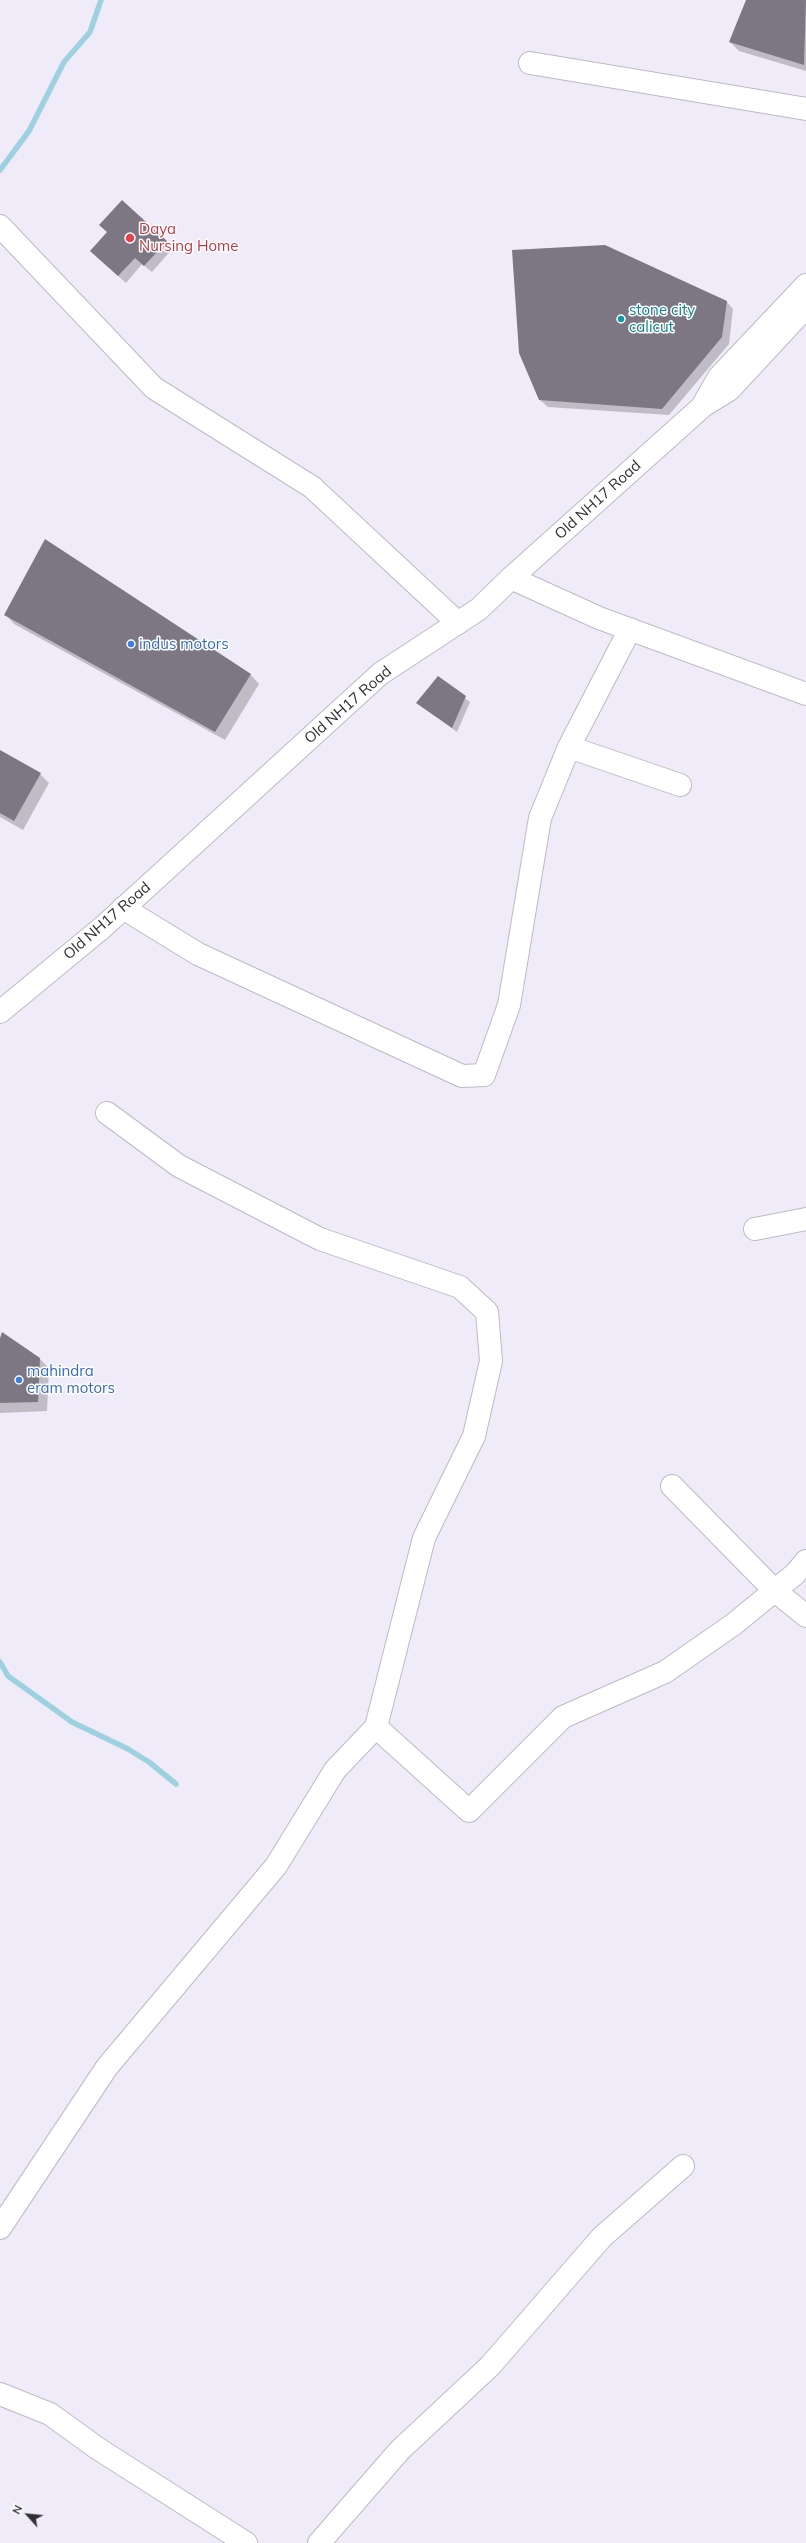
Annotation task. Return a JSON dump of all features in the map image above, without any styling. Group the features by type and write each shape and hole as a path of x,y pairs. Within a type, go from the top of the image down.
{"street":[{"path":"530,63 806,109"},
{"path":"0,226 154,388 312,487 458,623"},
{"name":"Old NH17 Road","path":"702,406 719,377 806,285"},
{"name":"Old NH17 Road","path":"0,1012 123,908 380,674 479,609 511,578 702,406 729,390 806,307"},
{"path":"511,578 599,618 806,694"},
{"path":"123,908 198,954 462,1076 484,1074 509,1006 540,818 569,747 630,629"},
{"path":"569,747 680,785"},
{"path":"0,2228 107,2067 276,1866 335,1770 376,1727 424,1538 474,1436 491,1361 487,1312 460,1288 320,1240 179,1166 106,1113"},
{"path":"755,1229 806,1220"},
{"path":"672,1486 775,1591 806,1616"},
{"path":"376,1727 469,1811 563,1717 665,1672 734,1624 775,1591 806,1561"},
{"path":"319,2543 400,2450 490,2366 602,2237 683,2166"},
{"path":"0,2394 50,2414 97,2448 246,2543"}],"building":[{"path":"746,0 806,0 804,65 729,42"},
{"path":"122,200 167,241 144,266 135,258 118,276 90,251 107,232 99,225"},
{"name":"stone city calicut","path":"605,245 727,301 722,337 662,409 539,400 519,353 512,250"},
{"name":"indus motors","path":"45,539 251,674 215,732 4,615"},
{"path":"438,676 466,696 452,728 416,703"},
{"path":"0,750 41,773 14,821 0,813"},
{"name":"mahindra eram motors","path":"2,1332 40,1358 38,1402 0,1403 0,1338"}],"waterway":[{"path":"0,170 29,131 64,62 90,32 101,0"},
{"path":"0,1662 8,1676 72,1722 128,1749 149,1762 176,1784"}],"place":[{"name":"Daya Nursing Home","path":"130,238"},
{"name":"stone city calicut","path":"621,319"},
{"name":"indus motors","path":"131,644"},
{"name":"mahindra eram motors","path":"19,1380"}]}
